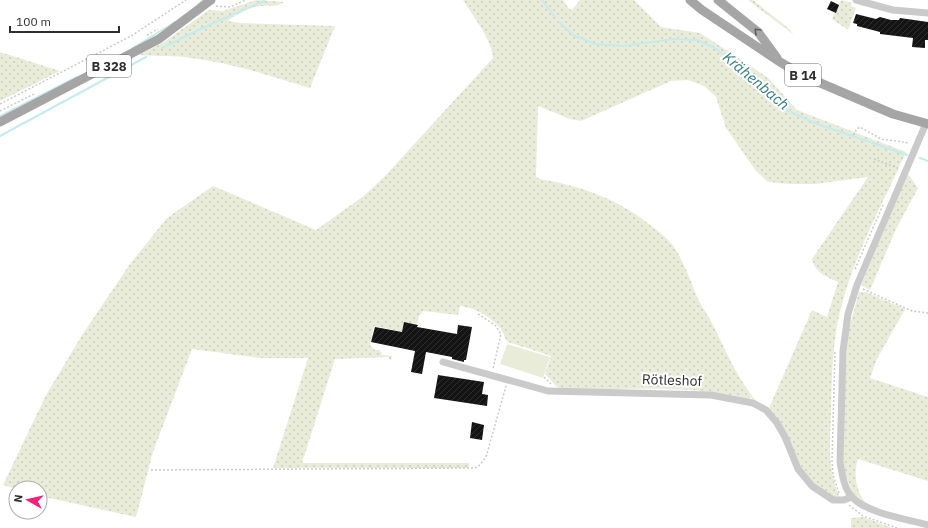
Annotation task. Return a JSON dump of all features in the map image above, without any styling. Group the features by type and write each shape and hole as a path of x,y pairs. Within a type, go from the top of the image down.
{"main road":[{"name":"B 14","path":"690,0 702,10 780,62 853,98 926,126"},
{"name":"B 14","path":"718,0 758,32 780,62"},
{"name":"B 328","path":"0,122 153,42 210,1"}],"street":[{"path":"856,0 893,10 928,12"},
{"path":"926,126 857,286 848,314 843,351 840,400 840,462 843,477 851,496 865,506 879,512 928,525"},
{"name":"Rötleshof","path":"443,362 548,391 711,395 753,402 766,410 777,423 785,437 798,469 812,486 833,500 844,500 851,496"}],"path":[{"path":"0,104 136,33 186,0"},
{"path":"210,1 213,5 226,8 246,0"},
{"path":"145,37 162,27"},
{"path":"0,111 36,93"},
{"path":"853,135 860,127 881,139 917,144"},
{"path":"874,159 902,169"},
{"path":"857,286 912,311 928,313"},
{"path":"478,314 495,325 501,334 491,375"},
{"path":"151,470 478,467 486,457 508,381"}],"green space":[{"path":"256,0 284,2 276,6 258,6 249,9 228,21 240,23 335,26 310,88 251,70 206,60 185,57 139,55 164,42 209,10 223,11"},
{"path":"463,0 563,0 569,9 572,10 580,0 634,0 661,27 700,33 748,64 768,78 797,110 906,152 869,230 846,291 837,324 833,361 830,456 833,477 840,498 835,498 807,480 769,408 812,310 827,317 838,282 819,271 812,259 868,177 815,184 768,182 756,171 726,128 716,97 704,86 688,80 671,81 581,121 570,119 538,106 536,177 586,190 615,202 641,218 672,244 680,257 701,306 744,384 757,402 750,397 749,399 726,394 679,389 561,389 556,386 545,374 551,356 508,342 500,328 487,316 477,311 460,306 458,315 423,311 419,316 417,324 404,322 402,332 374,326 370,345 375,350 380,350 382,355 392,356 391,360 389,357 335,359 302,463 469,463 469,468 273,468 308,358 259,358 192,349 153,452 136,517 48,498 48,480 8,480 8,487 3,485 46,395 84,332 130,264 167,218 213,186 316,230 365,195 385,176 493,58 486,36"},
{"path":"748,0 753,0 787,27 794,35"},
{"path":"841,0 852,3 851,6 856,8 848,30 832,19"},
{"path":"0,52 60,71 0,101"},
{"path":"908,174 918,188 896,229 870,290 861,285"},
{"path":"859,292 866,292 905,309 877,359 870,378 928,397 928,481 858,459 856,464 856,482 866,503 853,493 843,469 844,401 848,332"},
{"path":"507,344 550,357 543,378 500,364"},
{"path":"863,517 892,528 851,528 851,518"}],"building":[{"path":"831,1 839,5 836,13 827,9"},
{"path":"856,14 876,19 880,17 891,20 899,20 900,18 928,22 928,40 925,40 925,48 912,47 913,38 880,34 880,32 857,26 857,24 853,23"},
{"path":"404,322 418,325 417,327 457,334 458,325 472,327 466,360 464,360 464,362 452,359 452,357 426,352 422,374 411,372 415,351 371,342 375,327 402,332"},
{"path":"438,375 484,382 482,394 488,395 487,406 434,398"},
{"path":"472,422 484,425 482,440 470,438"}],"waterway":[{"path":"198,5 203,0"},
{"name":"Krähenbach","path":"542,0 555,17"},
{"path":"162,48 209,25 264,1"},
{"path":"133,48 175,22"},
{"name":"Krähenbach","path":"559,22 573,35 595,44 623,46 674,39 697,40 715,48 735,64 755,77 787,110 812,122 907,155"},
{"path":"0,136 146,57"},
{"path":"0,116 77,77"},
{"name":"Krähenbach","path":"920,158 928,161"}]}
